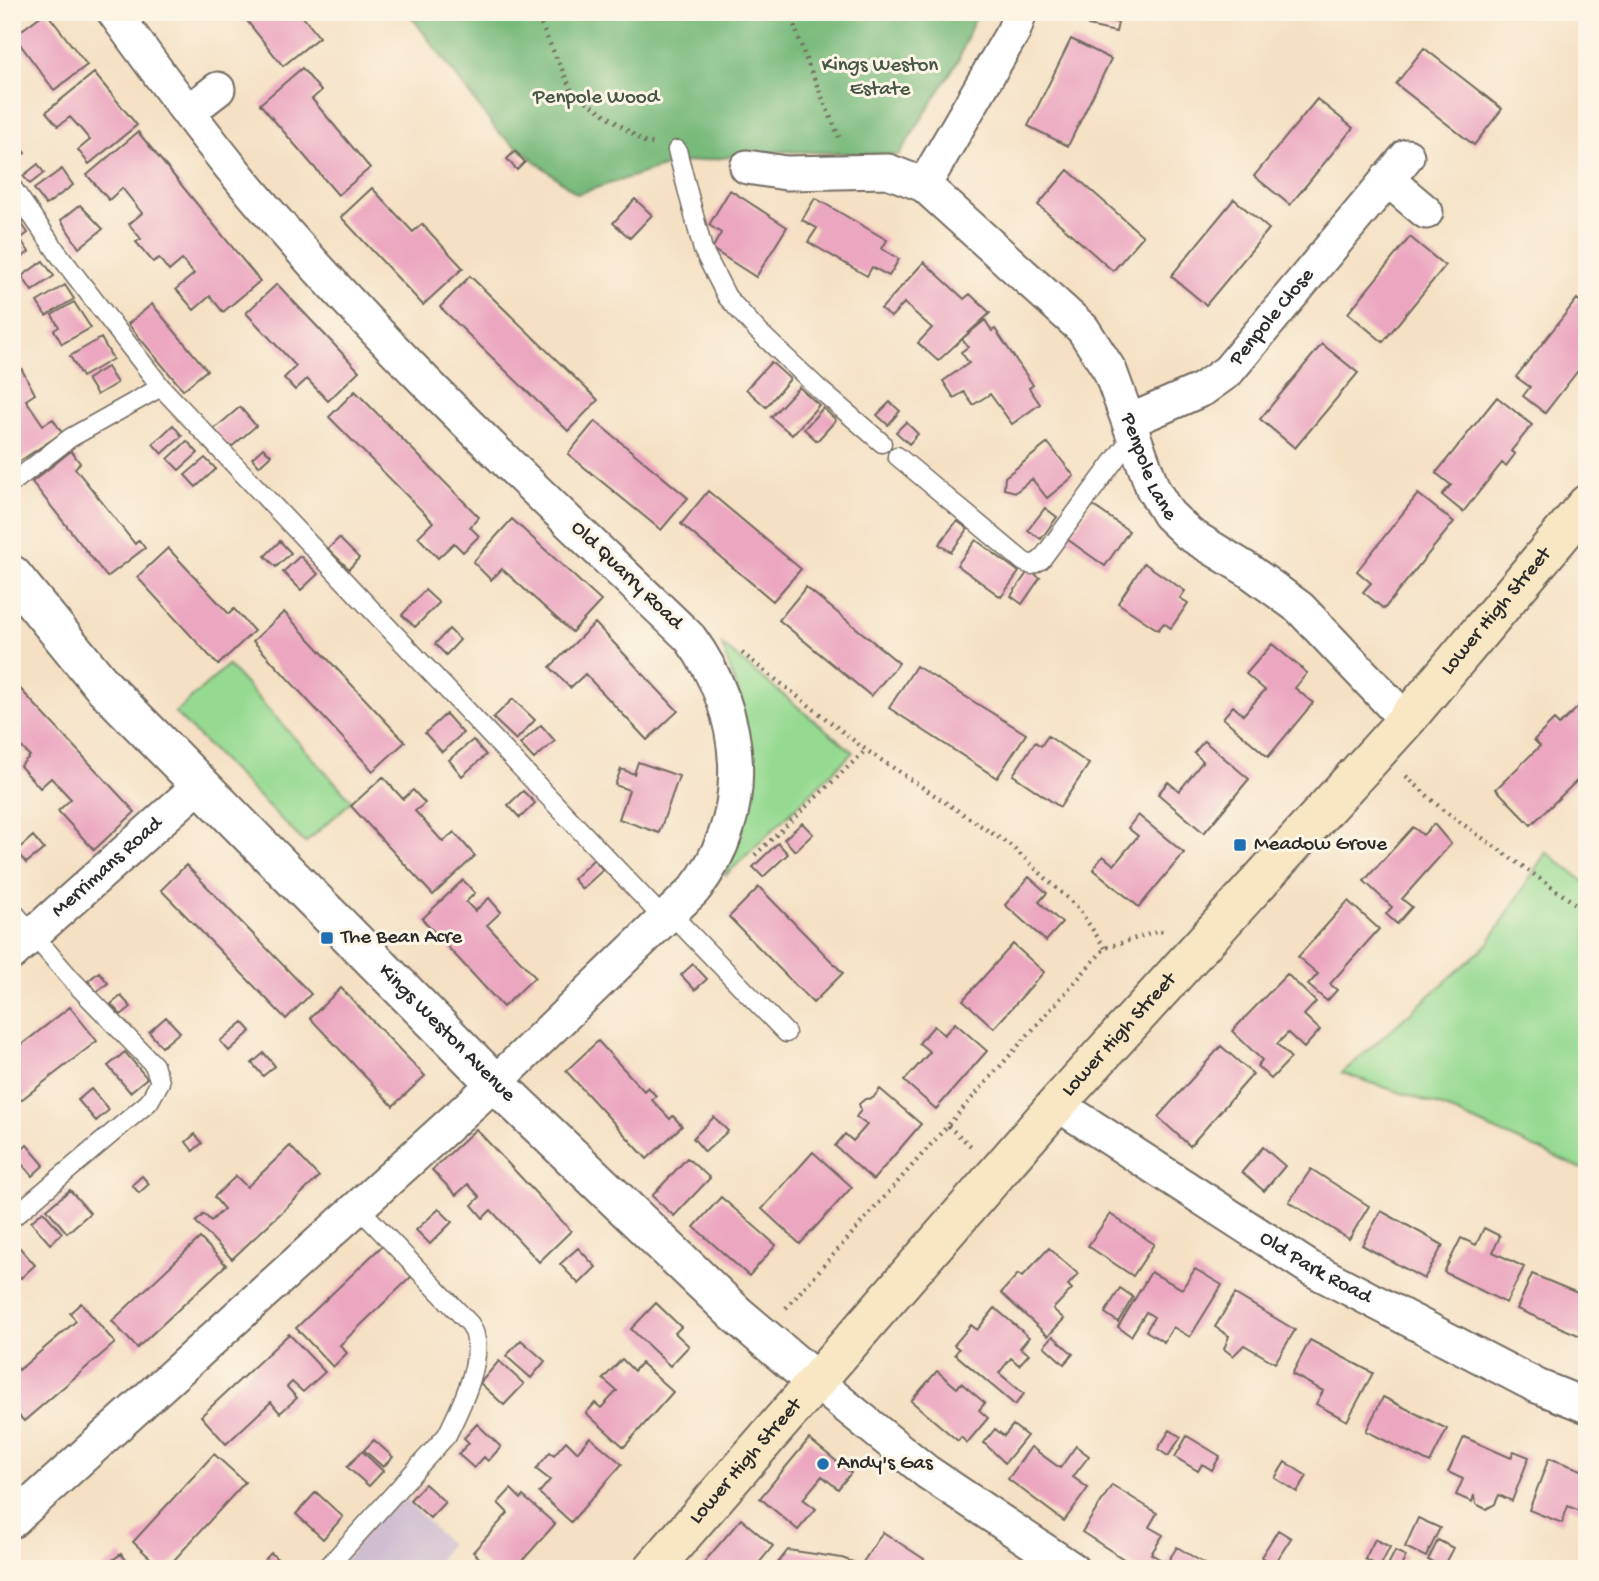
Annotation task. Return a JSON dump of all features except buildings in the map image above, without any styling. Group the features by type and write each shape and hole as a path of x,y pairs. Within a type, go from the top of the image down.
{"main road":[{"name":"Lower High Street","path":"653,1569 1058,1104 1406,720 1587,504"}],"street":[{"name":"Old Quarry Road","path":"114,12 242,181 381,335 462,419 690,638 718,680 726,701 732,724 736,779 733,802 717,853 705,876 495,1083"},
{"path":"925,184 1014,30 1020,12"},
{"path":"188,113 218,89"},
{"name":"Penpole Lane","path":"747,167 786,173 888,171 925,184 1083,329 1110,371 1153,489 1168,514 1189,534 1248,569 1300,608 1406,720"},
{"name":"Penpole Close","path":"1132,427 1203,389 1228,371 1397,168 1426,212"},
{"name":"Kings Weston Avenue","path":"12,575 102,685 495,1083 736,1314 815,1381"},
{"name":"Merrimans Road","path":"19,933 201,784"},
{"path":"12,1521 495,1083"},
{"name":"Old Park Road","path":"1058,1104 1310,1269 1537,1386 1587,1406"},
{"path":"815,1381 927,1472 1072,1569"}],"lane":[{"path":"677,150 703,250 727,297 798,369 882,443"},
{"path":"12,187 57,252 161,387 667,916 786,1033"},
{"path":"12,483 70,438 161,387"},
{"path":"897,456 1024,562 1032,565 1041,560 1132,427"},
{"path":"12,1218 149,1102 160,1082 154,1065 19,933"},
{"path":"326,1569 447,1435 458,1413 479,1345 470,1324 358,1208"}],"path":[{"path":"536,12 572,91 644,142 677,150"},
{"path":"790,12 805,57 854,170"},
{"path":"690,638 726,640 866,750 1010,845 1078,908 1105,948"},
{"path":"751,859 866,750"},
{"path":"1378,751 1443,810 1587,912"},
{"path":"777,1318 1105,948 1159,931 1203,943"}],"shaded area":[{"path":"398,1491 449,1544 434,1569 338,1569"}],"green space":[{"name":"Penpole Wood","path":"408,12 977,12 958,61 899,155 779,151 672,164 577,194 498,132"},
{"path":"722,645 853,752 725,876 737,839 741,702"},
{"path":"228,665 352,801 305,843 175,713"},
{"path":"1546,852 1587,884 1587,1171 1440,1106 1342,1073 1489,943"}],"place":[{"name":"Meadow Grove","path":"1240,845"},
{"name":"The Bean Acre","path":"327,938"},
{"name":"Andy's Gas","path":"823,1464"}],"park label":[{"name":"Kings Weston Estate","path":"880,78"}]}
